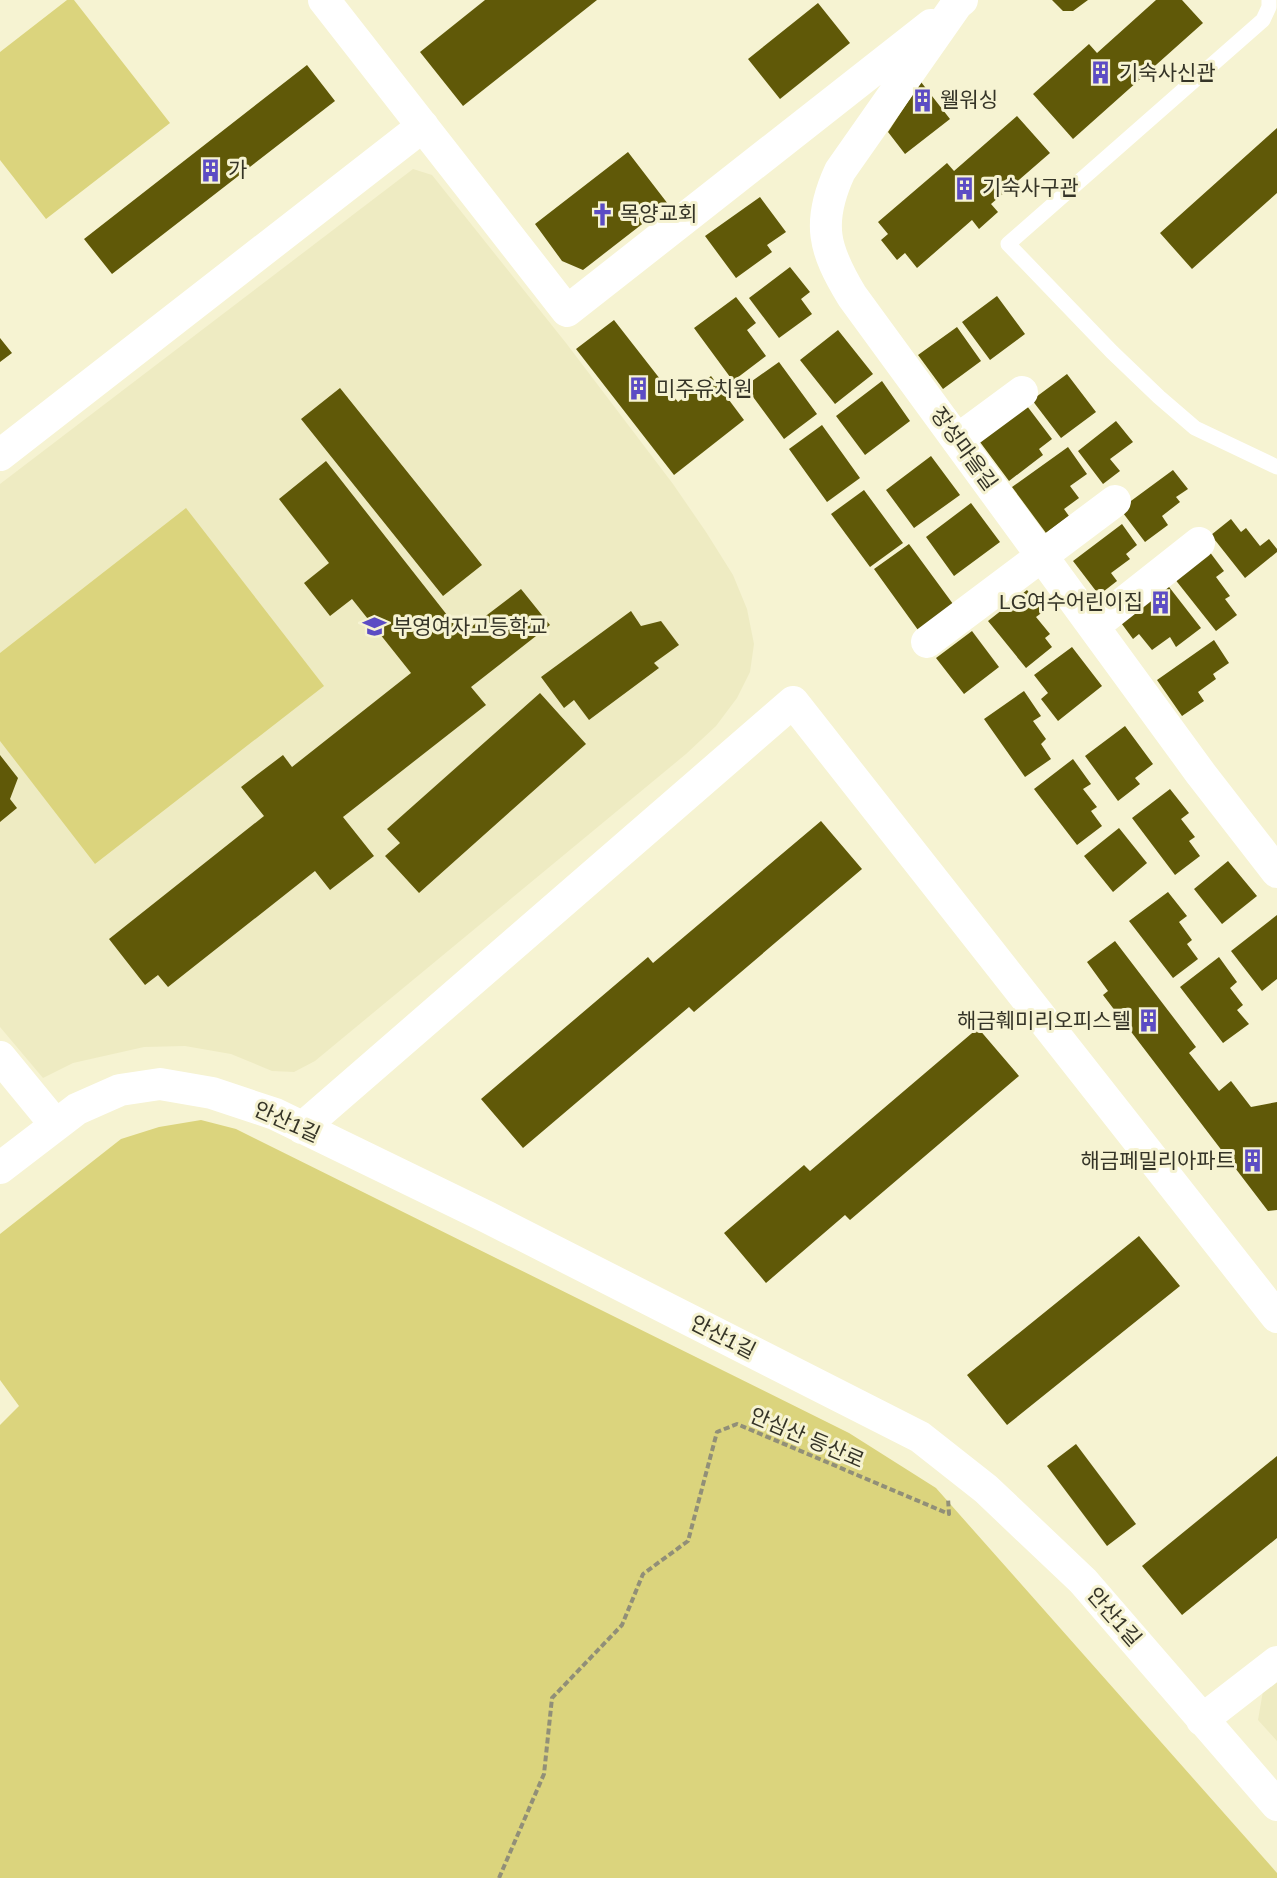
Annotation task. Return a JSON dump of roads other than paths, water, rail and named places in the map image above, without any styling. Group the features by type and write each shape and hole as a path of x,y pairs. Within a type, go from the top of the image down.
{"street":[{"path":"0,455 423,126 324,0"},
{"name":"장성마을길","path":"423,126 567,311 959,2"},
{"name":"장성마을길","path":"959,2 840,171 831,191 826,213 826,239 835,266 957,440 1201,774 1277,872"},
{"path":"957,440 1022,392"},
{"path":"927,642 1115,501"},
{"path":"1094,626 1199,543"},
{"path":"302,1128 793,702 1277,1317"},
{"path":"0,1057 55,1124"},
{"name":"안산1길","path":"0,1168 77,1109 120,1090 160,1083 222,1096 275,1114 487,1217 920,1437 986,1489 1083,1581 1277,1804"},
{"path":"1202,1720 1277,1662"}],"lane":[{"path":"1269,0 1269,8 1263,20 1008,244 1112,352 1159,398 1195,428 1277,467"}],"place":[{"name":"기숙사신관","path":"1101,73"},
{"name":"웰워싱","path":"922,100"},
{"name":"가","path":"210,170"},
{"name":"기숙사구관","path":"964,188"},
{"name":"목양교회","path":"602,214"},
{"name":"미주유치원","path":"638,389"},
{"name":"LG여수어린이집","path":"1161,602"},
{"name":"부영여자고등학교","path":"375,627"},
{"name":"해금훼미리오피스텔","path":"1149,1021"},
{"name":"해금페밀리아파트","path":"1253,1161"}]}
